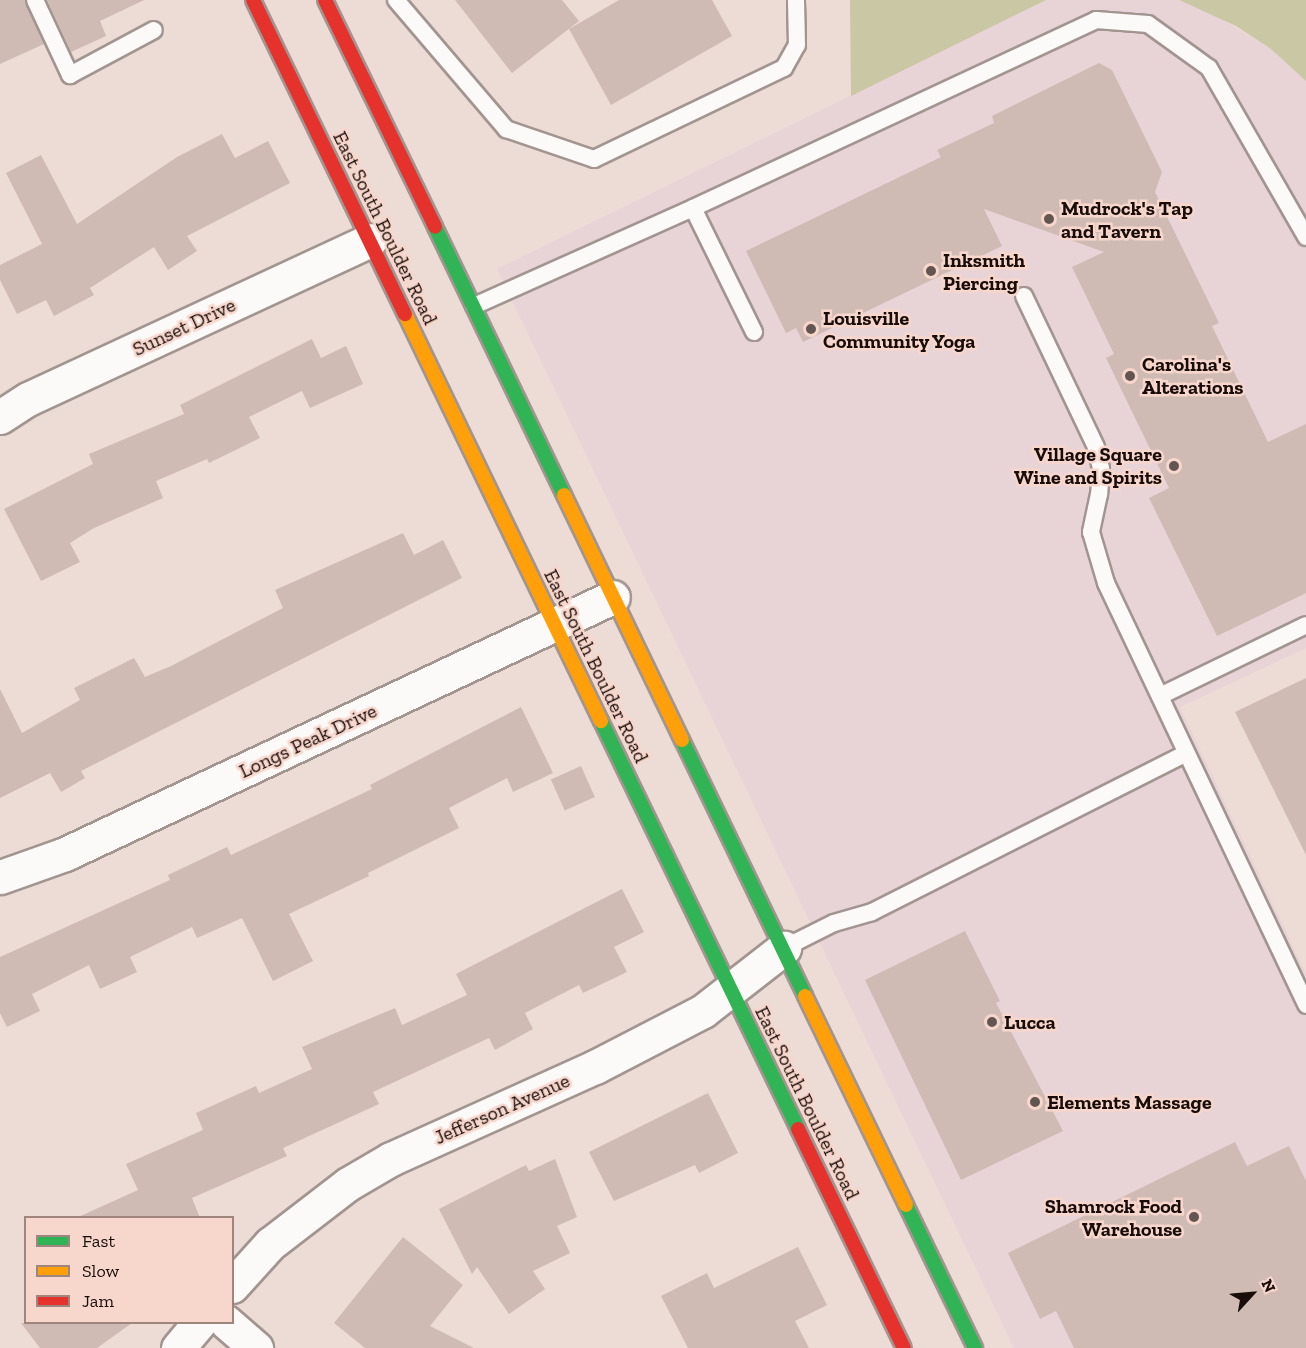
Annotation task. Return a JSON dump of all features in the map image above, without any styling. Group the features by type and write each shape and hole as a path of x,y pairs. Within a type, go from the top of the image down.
{"main road":[{"name":"East South Boulder Road","path":"253,0 904,1348"},
{"path":"325,0 975,1348"}],"street":[{"name":"Sunset Drive","path":"0,417 28,399 370,240"},
{"name":"Longs Peak Drive","path":"0,877 65,854 613,597"},
{"name":"Jefferson Avenue","path":"234,1284 270,1244 348,1184 391,1159 595,1067 703,1011 732,991 784,948"},
{"path":"178,1348 199,1324"},
{"path":"227,1324 255,1348"}],"lane":[{"path":"35,0 70,75 154,30"},
{"path":"396,0 506,129 594,159 784,68 797,45 796,0"},
{"path":"474,306 693,208 1096,21 1148,24 1209,68 1306,237"},
{"path":"693,208 754,332"},
{"path":"1024,296 1096,447 1101,468 1091,532 1092,548 1185,754 1306,1005"},
{"path":"1160,696 1306,625"},
{"path":"784,948 834,923 872,912 1185,754"}],"shaded area":[{"path":"850,0 1046,0 851,96"},
{"path":"1046,0 1179,0 1200,6 1271,49 1306,81 1306,648 1180,707 1306,974 1306,1348 1014,1348 497,269"},
{"path":"1179,0 1306,0 1306,81 1271,49 1236,26"}],"building":[{"path":"0,0 25,0 44,44 0,64"},
{"path":"47,0 144,0 100,21 106,36 71,52"},
{"path":"455,0 562,0 579,21 512,73"},
{"path":"619,0 712,0 732,36 611,105 569,29"},
{"path":"1099,63 1112,70 1162,172 1155,192 1219,323 1212,326 1268,442 1306,424 1306,593 1217,636 1149,498 1169,488 1106,358 1114,354 1072,267 1104,252 984,209 1002,246 803,342 796,328 786,333 746,251 941,157 937,150 994,123 992,116"},
{"path":"222,134 235,158 268,141 290,183 187,236 197,251 168,270 154,247 90,288 94,295 54,316 46,300 17,314 0,280 0,265 42,244 6,173 41,155 77,224 177,157"},
{"path":"312,339 321,358 346,346 363,384 310,408 302,391 249,417 260,438 209,463 207,459 156,481 163,498 94,528 70,543 80,562 41,581 4,509 93,464 89,454 184,414 180,405"},
{"path":"403,533 414,555 443,540 462,578 81,771 85,778 61,792 50,773 0,798 0,689 22,733 80,700 74,688 134,658 145,677 171,666 283,608 275,590"},
{"path":"1306,678 1306,855 1235,712"},
{"path":"521,707 553,773 513,792 507,778 449,808 459,828 368,873 369,876 289,914 313,961 273,981 242,918 197,938 192,927 130,957 137,972 100,989 89,965 32,994 40,1011 7,1027 0,1013 0,957 170,880 168,875 227,847 231,855 372,789 370,785"},
{"path":"581,766 595,797 565,810 551,779"},
{"path":"622,889 644,932 614,947 627,972 583,993 579,985 525,1013 533,1029 495,1050 489,1038 373,1092 379,1104 283,1148 287,1156 192,1198 199,1216 80,1216 138,1190 126,1164 203,1130 196,1113 256,1086 259,1093 312,1069 302,1047 395,1008 402,1025 467,995 456,974"},
{"path":"965,931 1000,1001 996,1003 1063,1131 961,1180 865,980"},
{"path":"708,1093 738,1153 699,1173 695,1165 614,1201 589,1152"},
{"name":"Shamrock Food Warehouse","path":"1235,1142 1247,1166 1289,1146 1306,1181 1306,1348 1074,1348 1056,1311 1040,1319 1008,1253"},
{"path":"555,1159 577,1217 557,1226 570,1253 533,1271 545,1289 509,1314 477,1267 472,1274 439,1209 526,1165 529,1171"},
{"path":"403,1237 463,1285 430,1326 474,1348 365,1348 334,1323"},
{"path":"798,1247 827,1305 795,1321 809,1348 688,1348 661,1296 707,1273 714,1288"},
{"path":"21,1323 131,1324 97,1348 40,1348"}],"traffic: fast":[{"path":"435,227 564,495"},
{"path":"601,721 798,1129"},
{"path":"682,740 805,996"},
{"path":"906,1205 975,1348"}],"traffic: slow":[{"path":"405,314 601,721"},
{"path":"564,495 682,740"},
{"path":"805,996 906,1205"}],"traffic: jam":[{"path":"253,0 405,314"},
{"path":"325,0 435,227"},
{"path":"798,1129 904,1348"}],"place":[{"name":"Mudrock's Tap and Tavern","path":"1049,219"},
{"name":"Inksmith Piercing","path":"931,271"},
{"name":"Louisville Community Yoga","path":"811,329"},
{"name":"Carolina's Alterations","path":"1130,376"},
{"name":"Village Square Wine and Spirits","path":"1174,466"},
{"name":"Lucca","path":"992,1022"},
{"name":"Elements Massage","path":"1035,1102"},
{"name":"Shamrock Food Warehouse","path":"1194,1217"}]}
